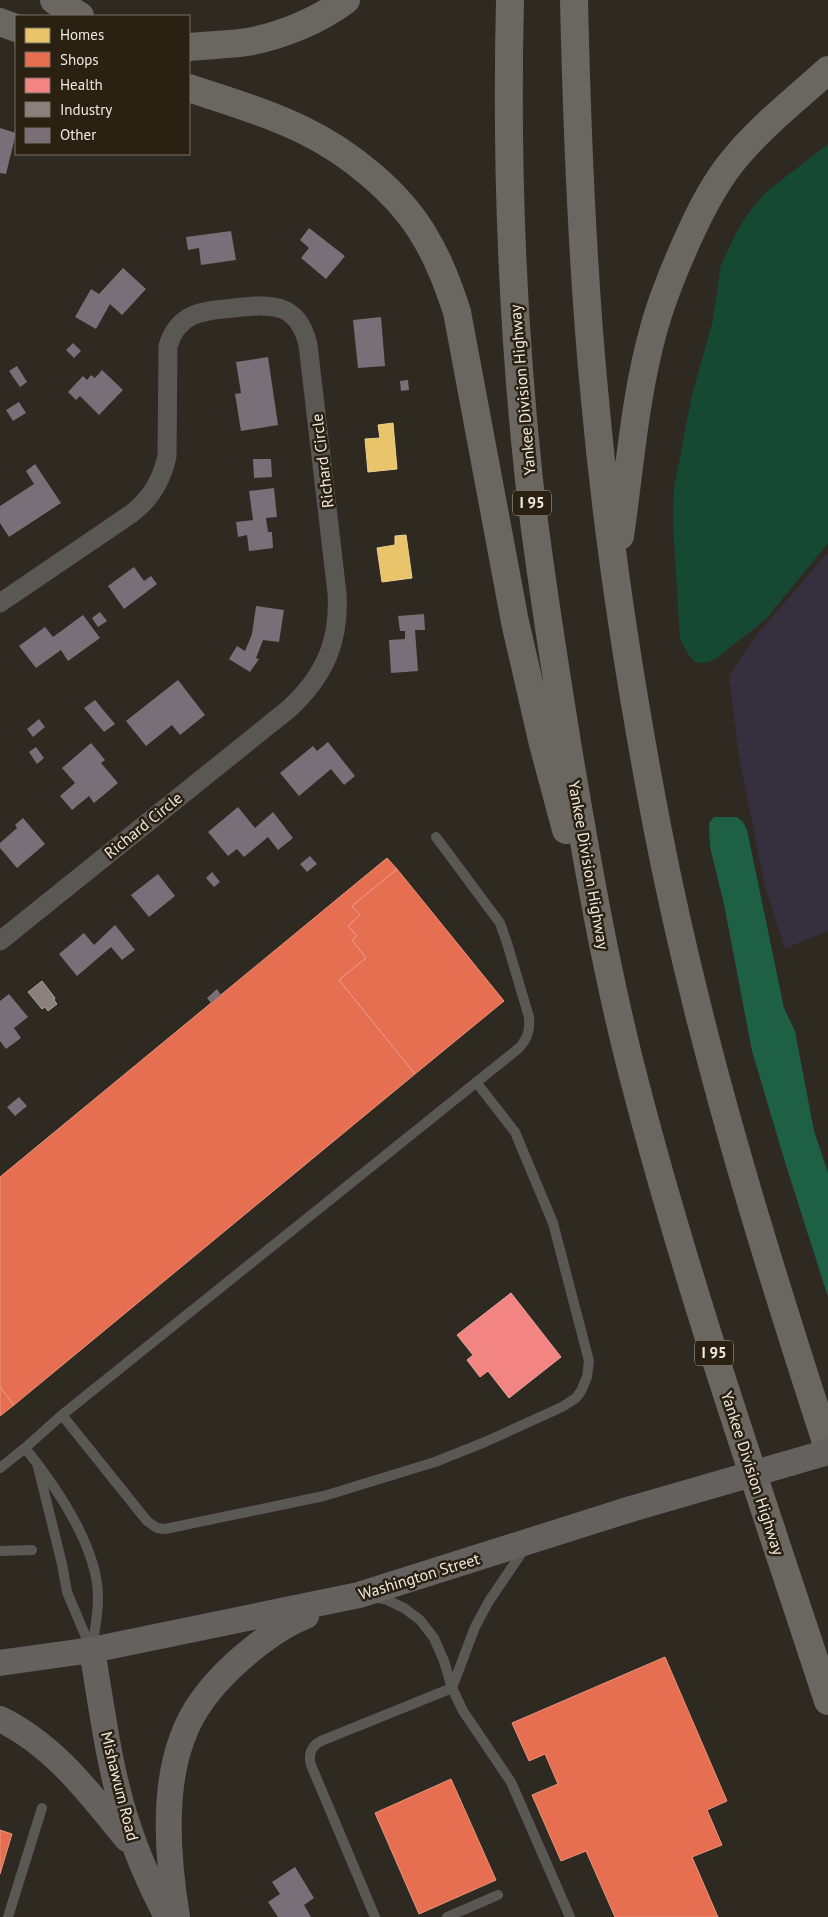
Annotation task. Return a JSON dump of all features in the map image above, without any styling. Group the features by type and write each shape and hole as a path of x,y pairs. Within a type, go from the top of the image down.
{"highway":[{"path":"54,0 78,15"},
{"path":"190,47 246,42 271,36 317,18 346,0"},
{"name":"Yankee Division Highway","path":"510,0 510,217 529,483 557,677 582,829 614,1000 637,1093 682,1252 828,1701"},
{"path":"574,0 578,142 587,314 596,411 615,572 642,743 676,913 716,1080 763,1246 828,1450"},
{"path":"0,22 15,28"},
{"path":"615,572 645,368 654,328 678,259 703,206 729,166 770,122 828,70"},
{"path":"190,88 289,124 316,137 353,160 391,194 414,220 426,237 434,254 447,282 457,312 515,622 543,744 614,1000"},
{"path":"763,1246 828,1397"}],"main road":[{"name":"Washington Street","path":"0,1663 92,1650 359,1595 631,1509 828,1450"},
{"path":"177,1917 172,1887 170,1803 174,1765 182,1739 192,1717 232,1666 270,1635 303,1617 359,1595"},
{"name":"Mishawum Road","path":"92,1650 124,1812 136,1850 167,1917"},
{"path":"0,1719 28,1735 56,1757 71,1772 136,1850"}],"street":[{"name":"Richard Circle","path":"0,603 137,509 155,488 164,470 168,456 168,346 172,335 183,322 192,315 202,312 263,304 281,308 296,318 303,328 308,345 337,593 338,610 335,636 323,668 314,683 290,708 0,941"}],"lane":[{"path":"0,1468 62,1415 524,1043 529,1031 529,1017 508,943 500,924 436,838"},
{"path":"62,1415 147,1521 157,1528 164,1529 324,1496 401,1473 444,1459 485,1442 562,1407 576,1398 587,1377 589,1361 554,1228 518,1138 476,1082"},
{"path":"25,1448 52,1483 64,1503 85,1542 90,1557 98,1599 92,1650"},
{"path":"37,1462 62,1564 66,1592 92,1650"},
{"path":"375,1917 311,1765 309,1758 311,1751 314,1745 320,1741 452,1688 476,1627 489,1601 528,1543"},
{"path":"0,1551 32,1550"},
{"path":"359,1595 387,1600 404,1608 420,1620 434,1638 462,1711 511,1782 570,1917"},
{"path":"8,1917 42,1808"},
{"path":"447,1917 498,1895"}],"shaded area":[{"path":"828,552 828,931 785,949 765,887 739,757 729,676 754,638"}],"green space":[{"path":"828,144 828,543 765,620 714,660 703,663 695,662 680,639 673,523 674,488 692,395 712,324 721,265 736,233 749,212 765,193"},
{"path":"714,817 737,817 743,822 747,830 784,1008 795,1031 814,1131 828,1173 828,1297 752,1051 724,904 710,847 709,823"}],"building: Homes":[{"path":"393,423 397,469 368,472 365,439 380,438 378,425"},
{"path":"406,535 412,578 382,582 377,548 395,545 395,536"}],"building: Shops":[{"path":"387,858 397,869 352,906 360,915 348,926 357,936 352,940 366,958 339,980 415,1074 14,1405 0,1387 0,1177"},
{"path":"397,869 504,1001 415,1074 339,980 366,958 352,940 357,936 348,926 360,915 352,906"},
{"path":"0,1387 14,1405 0,1416"},
{"path":"665,1657 727,1801 707,1810 722,1845 692,1857 718,1917 615,1917 586,1851 561,1861 532,1795 558,1784 545,1754 529,1761 512,1723"},
{"path":"451,1779 496,1880 419,1914 375,1813"},
{"path":"0,1830 12,1834 0,1874"}],"building: Health":[{"path":"511,1293 561,1357 509,1398 488,1371 480,1377 467,1360 473,1355 457,1335"}],"building: Industry":[{"path":"42,981 55,998 54,1000 57,1004 48,1011 45,1007 42,1009 28,992"}],"building: Other":[{"path":"0,128 15,133 15,137 6,174 0,173"},
{"path":"309,228 345,256 326,279 301,258 309,248 300,240"},
{"path":"231,231 236,260 201,265 199,248 188,250 186,237"},
{"path":"123,268 146,289 122,315 110,304 96,329 75,317 91,289 99,294"},
{"path":"381,317 385,366 358,368 353,320"},
{"path":"73,343 81,351 74,358 66,350"},
{"path":"268,357 278,425 241,431 235,394 241,393 236,362"},
{"path":"17,366 27,382 20,387 9,371"},
{"path":"102,370 123,390 99,415 80,396 76,400 68,392 83,376 87,380 91,375 95,378"},
{"path":"408,380 409,390 401,391 400,381"},
{"path":"19,402 26,413 13,421 6,410"},
{"path":"253,459 271,459 272,477 254,478"},
{"path":"35,464 61,503 9,537 0,523 0,506 34,484 26,471"},
{"path":"274,488 277,517 266,518 268,532 272,532 273,548 249,551 247,535 238,537 236,522 253,520 249,491"},
{"path":"134,567 144,581 151,576 157,584 124,609 108,586"},
{"path":"256,606 284,610 279,642 263,640 256,658 259,659 250,672 229,659 237,646 245,651 252,634"},
{"path":"100,612 107,621 98,627 92,618"},
{"path":"424,614 425,630 415,630 418,671 391,673 389,640 405,639 405,631 400,631 398,616"},
{"path":"83,615 100,638 68,661 61,650 36,668 19,646 45,627 53,637"},
{"path":"178,680 205,715 180,735 172,725 146,746 126,721"},
{"path":"95,700 115,724 104,732 84,708"},
{"path":"39,719 45,727 33,737 27,729"},
{"path":"328,742 355,776 344,785 331,769 299,796 280,773 313,746 317,751"},
{"path":"91,743 105,760 101,763 118,783 94,803 89,796 72,810 60,796 75,783 62,768"},
{"path":"36,747 44,758 37,764 29,752"},
{"path":"238,807 255,828 273,812 293,838 278,850 268,837 244,857 237,849 228,856 208,832"},
{"path":"23,818 45,844 17,868 0,848 0,843 17,828 15,825"},
{"path":"310,856 317,864 307,872 300,864"},
{"path":"212,872 220,882 214,887 206,878"},
{"path":"158,874 175,896 149,917 131,895"},
{"path":"115,925 135,950 122,960 111,947 77,976 59,954 84,933 94,945"},
{"path":"217,989 221,995 211,1003 207,998"},
{"path":"9,994 28,1017 14,1028 21,1038 6,1049 0,1041 0,1001"},
{"path":"19,1097 27,1106 15,1116 7,1107"},
{"path":"295,1867 314,1898 304,1905 311,1917 278,1917 268,1902 280,1894 272,1882"}]}
